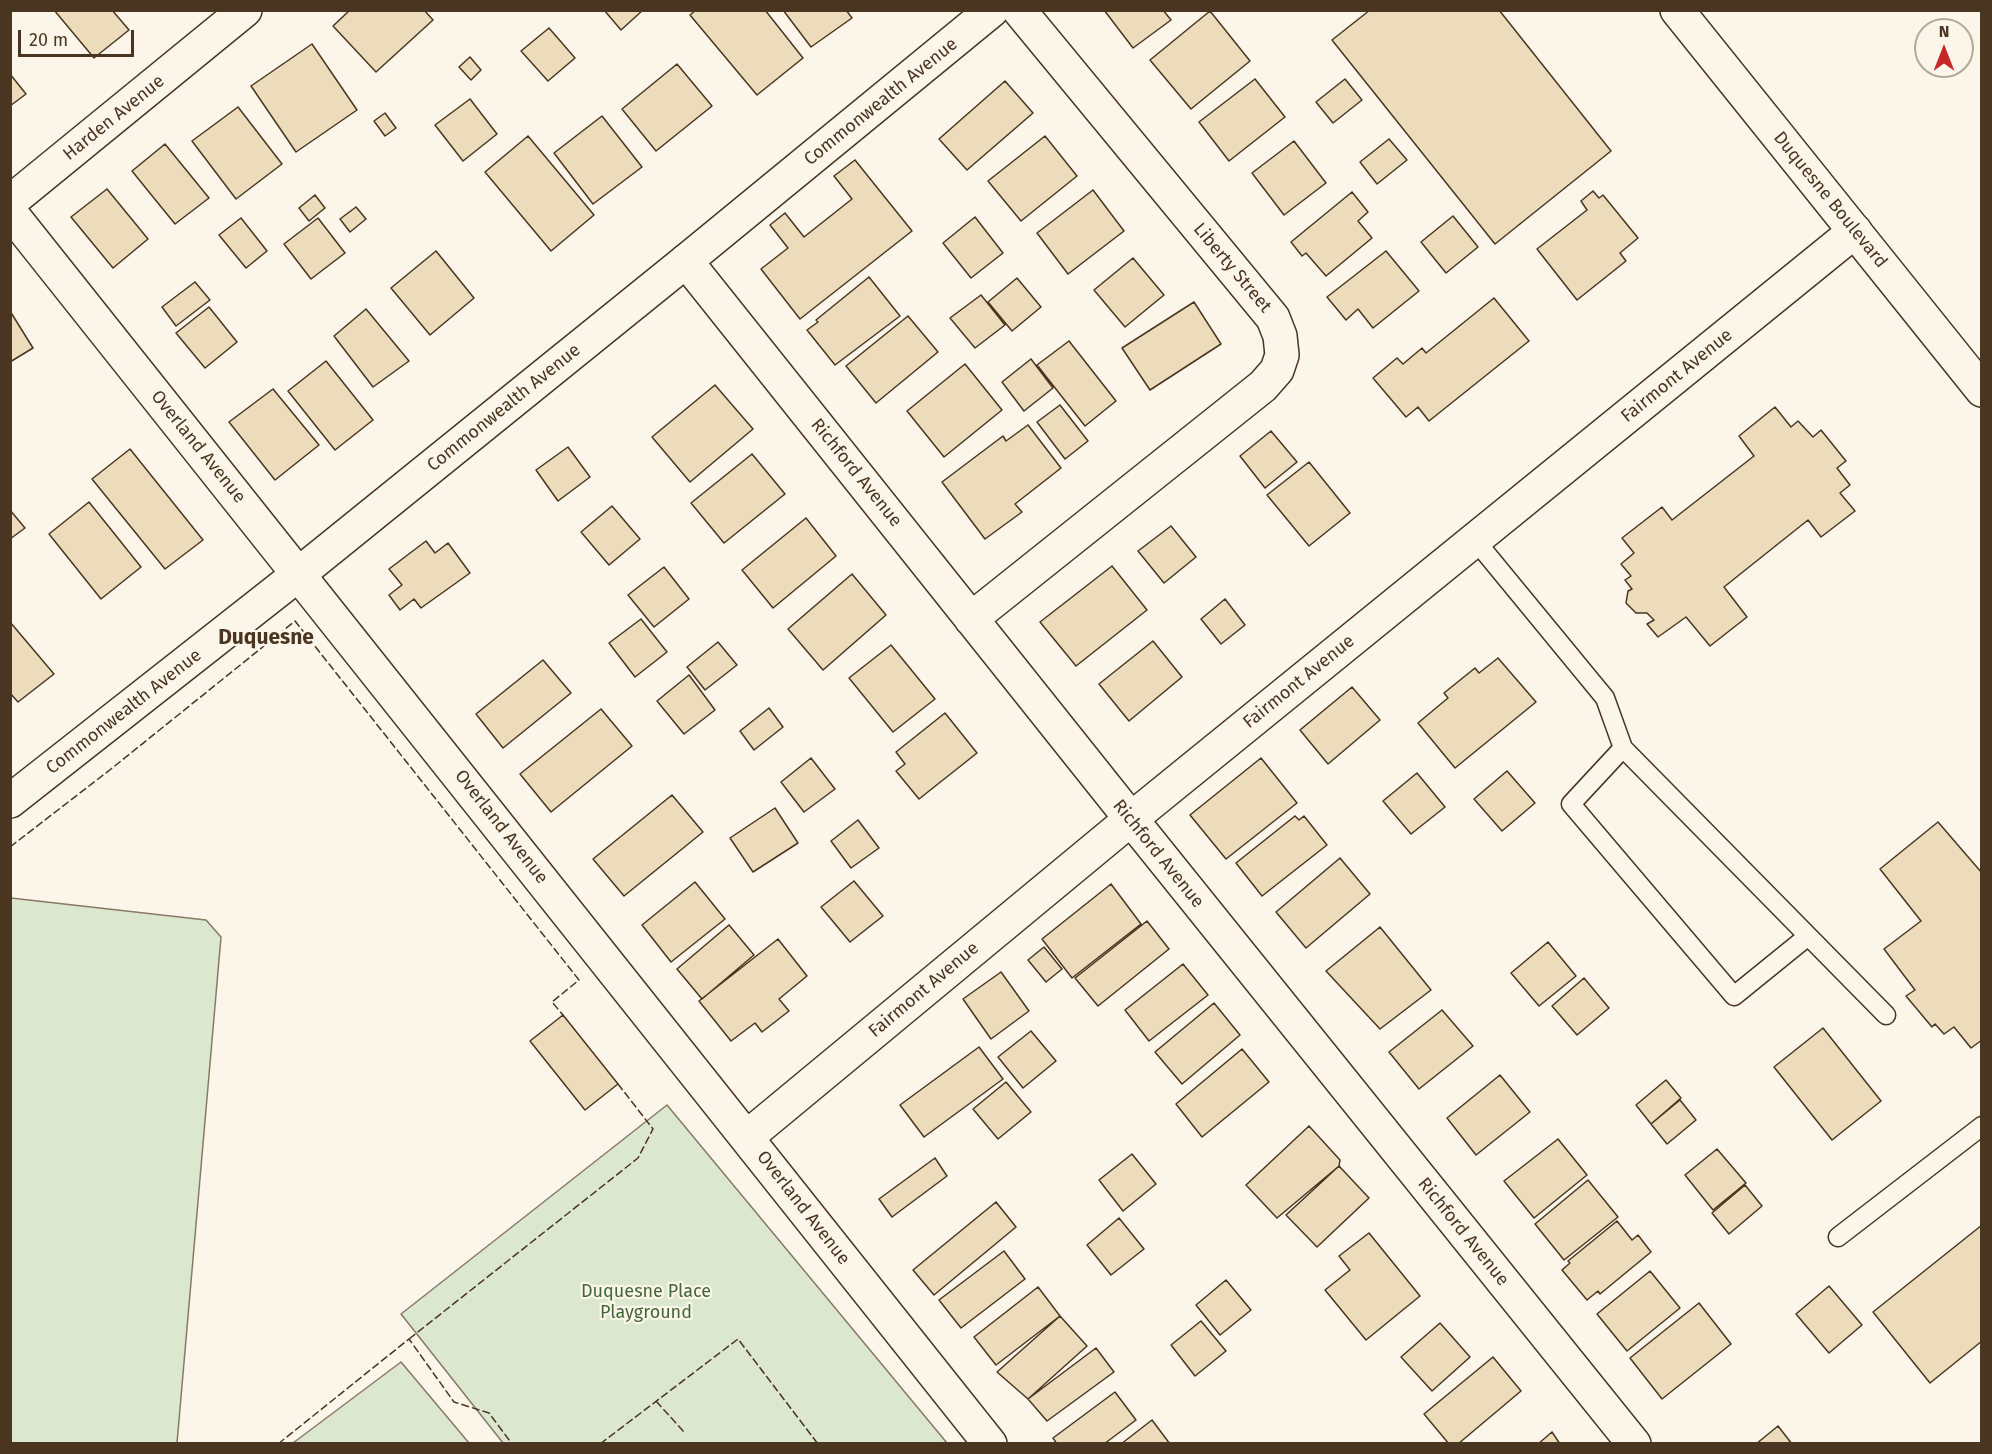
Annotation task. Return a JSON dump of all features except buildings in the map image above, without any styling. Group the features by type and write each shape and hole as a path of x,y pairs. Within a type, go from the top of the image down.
{"street":[{"name":"Harden Avenue","path":"10,202 245,10"},
{"name":"Commonwealth Avenue","path":"10,801 300,573 687,261 992,10"},
{"name":"Liberty Street","path":"971,619 1263,386 1277,370 1282,355 1280,336 1273,318 1019,10"},
{"name":"Duquesne Boulevard","path":"1677,10 1982,390"},
{"name":"Overland Avenue","path":"10,212 300,573 990,1443"},
{"name":"Fairmont Avenue","path":"747,1137 1131,819 1855,231"},
{"name":"Richford Avenue","path":"687,261 1131,819 1634,1443"}],"lane":[{"path":"1474,540 1605,698 1623,748 1886,1015"},
{"path":"1623,748 1571,804 1734,996 1808,936"},
{"path":"1838,1237 1982,1126"}],"green space":[{"path":"11,898 206,920 221,937 177,1443 11,1443"},
{"name":"Duquesne Place Playground","path":"667,1105 947,1443 503,1443 401,1314"},
{"path":"401,1362 469,1443 293,1443"}],"fence":[{"path":"10,847 295,621 579,980 552,1002 563,1015"},
{"path":"409,1339 638,1158 653,1129 618,1084"},
{"path":"278,1444 409,1339 454,1402 489,1413 512,1444"},
{"path":"600,1444 738,1339 818,1444"},
{"path":"656,1401 685,1433"}],"district":[{"name":"Duquesne","path":"266,638"}]}
